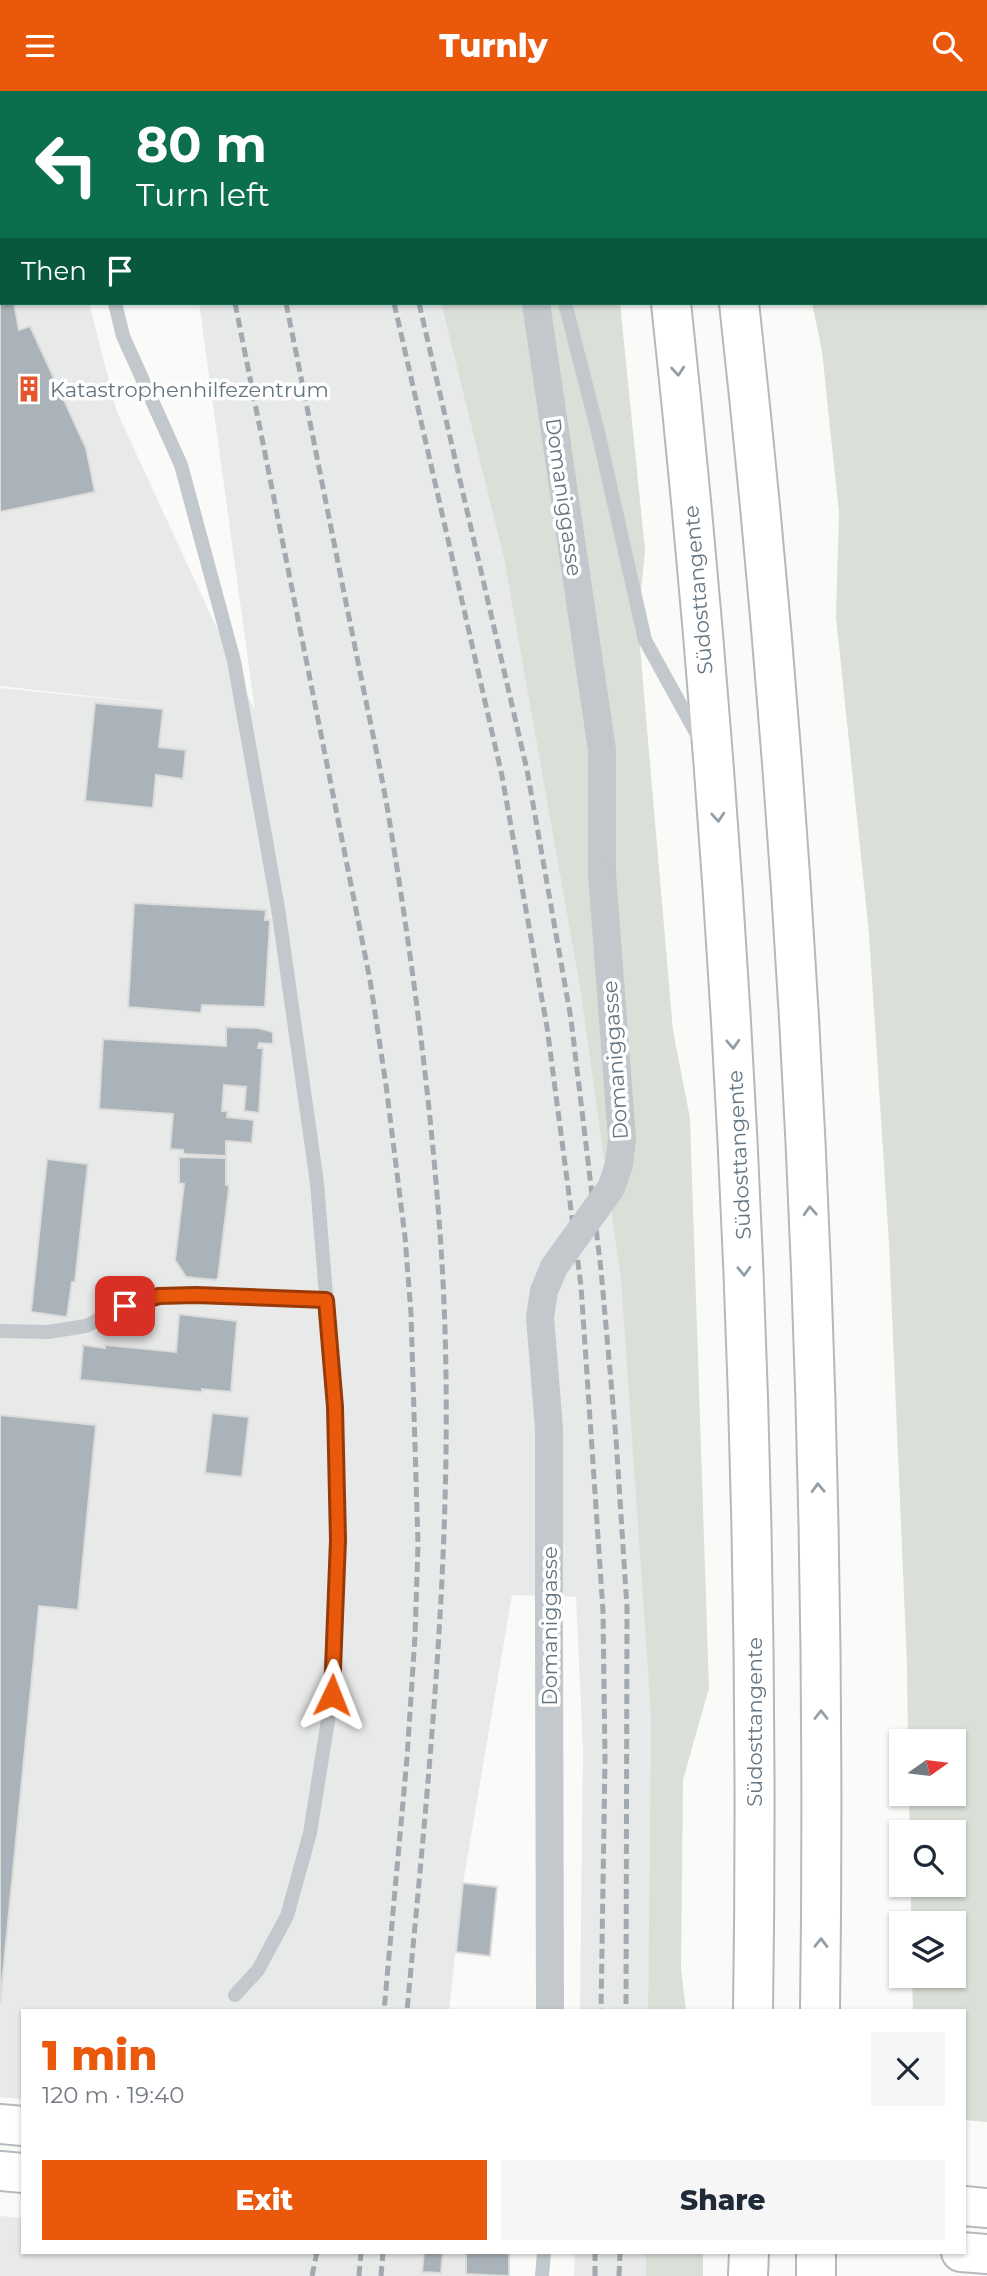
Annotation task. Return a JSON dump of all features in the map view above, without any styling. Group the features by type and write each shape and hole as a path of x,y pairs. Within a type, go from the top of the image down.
{"main road":[{"name":"Südosttangente","path":"671,305 714,764 743,1229 752,1552 753,2009"},
{"path":"739,305 780,740 811,1223 820,1551 820,2009"},
{"path":"0,2124 21,2126"},
{"path":"0,2171 21,2173"},
{"path":"966,2206 987,2208"},
{"path":"966,2253 987,2255"},
{"path":"748,2254 748,2276"},
{"path":"816,2254 816,2276"}],"street":[{"name":"Domaniggasse","path":"536,305 602,750 602,874 622,1139 619,1165 611,1188 554,1267 544,1291 540,1317 549,1429 550,2009"}],"lane":[{"path":"115,305 123,336 181,465 234,661 278,908 317,1184 335,1407 338,1540 332,1695 310,1833 287,1916 258,1970 235,1995"},
{"path":"566,305 598,432 645,640 714,764"},
{"path":"0,1331 48,1332 86,1326 125,1306 159,1296 326,1300"},
{"path":"542,2276 544,2254"}],"shaded area":[{"path":"0,305 90,305 117,412 255,711 199,305 441,305 504,559 580,988 621,1282 651,1717 648,2009 580,2009 583,1749 576,1597 512,1595 463,1883 449,2009 21,2009 21,2099 0,2097 0,688 179,706 0,686"},
{"path":"441,305 620,305 645,550 638,624 673,1031 690,1118 709,1688 683,1780 681,1968 686,2009 648,2009 651,1717 621,1282 580,988 504,559"},
{"path":"812,305 987,305 987,2122 966,2120 966,2009 913,2009 912,1988 966,1988 966,1911 911,1911 911,1897 966,1897 966,1820 910,1820 909,1806 966,1806 966,1729 908,1729 889,1243 869,933 836,617 839,513 822,351"},
{"path":"0,2216 21,2218 21,2254 509,2254 509,2276 0,2276"},
{"path":"575,2254 646,2254 646,2276 574,2276"},
{"path":"646,2254 703,2254 703,2276 646,2276"}],"building":[{"name":"Katastrophenhilfezentrum","path":"0,305 14,305 19,330 30,326 86,448 95,492 0,512"},
{"path":"95,703 163,709 159,747 186,750 183,779 156,775 153,808 85,801"},
{"path":"134,903 266,910 265,920 270,920 265,1007 202,1005 201,1013 128,1007"},
{"path":"226,1027 258,1028 273,1032 273,1044 259,1043 258,1048 263,1048 259,1113 244,1111 246,1087 224,1085 222,1111 228,1111 227,1117 254,1120 252,1143 226,1141 226,1156 184,1154 183,1150 170,1149 173,1114 99,1109 103,1039 226,1046"},
{"path":"179,1157 226,1158 226,1185 229,1188 218,1278 215,1280 186,1277 175,1260 184,1184 179,1183"},
{"path":"47,1159 88,1164 75,1282 72,1282 67,1317 31,1312"},
{"path":"179,1314 237,1321 231,1392 202,1389 202,1392 80,1380 83,1345 176,1352"},
{"path":"212,1413 249,1417 242,1477 205,1473"},
{"path":"0,1415 96,1425 78,1610 39,1606 0,2004"},
{"path":"463,1883 497,1887 490,1956 456,1952"},
{"path":"424,2254 443,2254 441,2273 422,2272"},
{"path":"466,2254 509,2254 509,2276 466,2274"}],"railway":[{"path":"235,305 370,980 405,1237 411,1314 418,1544 407,1758 384,2009"},
{"path":"286,305 388,812 419,1022 440,1233 446,1428 440,1622 407,2009"},
{"path":"394,305 502,776 547,1027 581,1286 603,1611 605,1759 601,2009"},
{"path":"419,305 527,770 571,1019 601,1270 627,1608 626,2009"},
{"path":"312,2276 317,2254"},
{"path":"359,2276 361,2254"},
{"path":"381,2276 383,2254"},
{"path":"595,2254 595,2276"},
{"path":"619,2276 620,2254"}],"place":[{"name":"Katastrophenhilfezentrum","path":"29,389"}],"route":[{"path":"125,1306 159,1296 326,1300 335,1407 338,1540 332,1695"}]}
